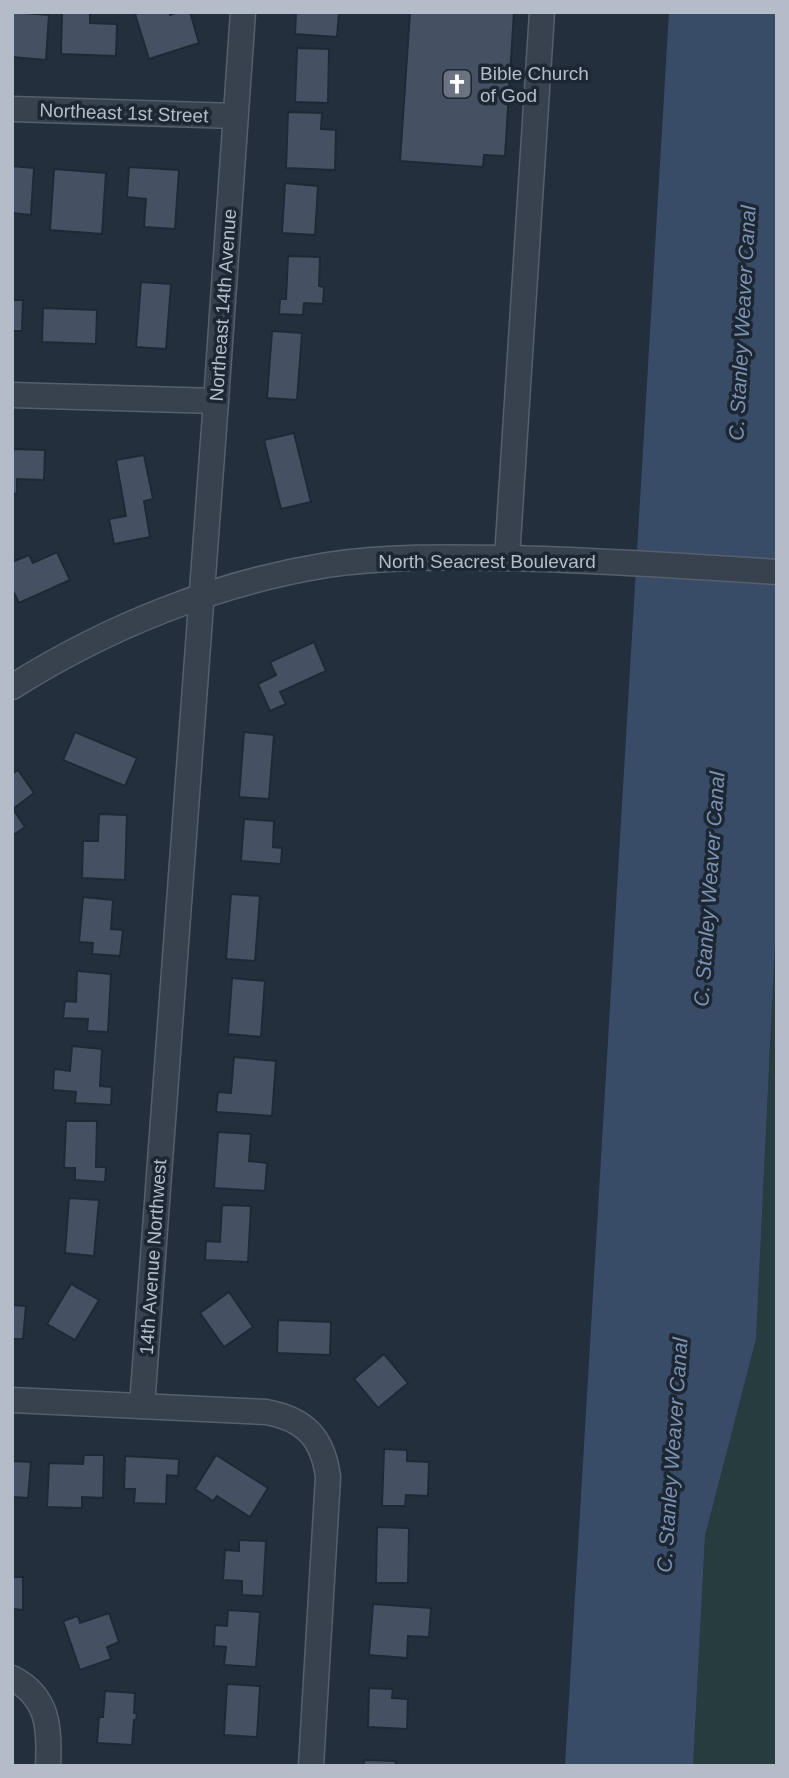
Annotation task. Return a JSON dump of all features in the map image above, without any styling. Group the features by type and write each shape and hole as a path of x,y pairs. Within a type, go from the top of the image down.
{"street":[{"name":"Northeast 14th Avenue","path":"202,597 243,12"},
{"path":"508,558 542,12"},
{"name":"Northeast 1st Street","path":"12,109 235,116"},
{"path":"12,396 216,401"},
{"name":"North Seacrest Boulevard","path":"12,687 98,639 144,618 259,580 326,565 449,557 628,562 777,572"},
{"name":"14th Avenue Northwest","path":"142,1406 202,597"},
{"path":"12,1400 266,1412 282,1415 310,1432 320,1445 328,1477 311,1766"},
{"path":"12,1678 33,1694 42,1707 48,1723 48,1766"}],"green space":[{"path":"777,901 777,1766 693,1766 705,1536 756,1339"}],"water":[{"name":"C. Stanley Weaver Canal","path":"669,12 777,12 777,901 756,1339 705,1536 693,1766 565,1766"}],"building":[{"path":"12,12 49,15 46,60 12,57"},
{"path":"62,12 90,12 90,23 117,24 116,56 61,54"},
{"path":"170,12 170,15 190,12 199,43 149,59 135,14"},
{"path":"296,12 339,12 337,37 295,34"},
{"name":"Bible Church of God","path":"410,12 514,12 505,156 484,155 483,167 400,161"},
{"path":"297,48 329,49 328,103 295,102"},
{"path":"288,112 322,113 321,129 336,130 335,170 286,168"},
{"path":"12,166 34,168 31,215 12,213"},
{"path":"129,167 179,170 175,229 144,227 146,199 127,197"},
{"path":"54,169 106,173 102,234 50,230"},
{"path":"285,183 318,186 315,235 282,233"},
{"path":"288,256 320,257 319,286 324,287 323,304 304,303 303,315 279,314 280,299 286,299"},
{"path":"141,282 171,284 166,349 136,347"},
{"path":"12,300 23,300 22,331 12,331"},
{"path":"43,308 97,310 96,344 42,342"},
{"path":"272,331 302,333 297,400 267,398"},
{"path":"294,433 311,502 281,509 264,440"},
{"path":"12,449 45,450 44,480 17,479 17,494 12,493"},
{"path":"144,455 153,499 144,501 150,537 114,544 109,519 126,516 116,460"},
{"path":"57,552 70,580 19,603 12,589 12,562 29,555 33,563"},
{"path":"314,642 326,671 280,692 286,704 270,711 258,684 276,675 270,662"},
{"path":"75,732 137,758 125,786 63,760"},
{"path":"244,732 274,735 269,799 239,797"},
{"path":"18,770 34,793 13,809 25,827 12,836 12,774"},
{"path":"99,814 127,815 125,880 82,878 83,841 98,841"},
{"path":"244,819 274,821 273,847 282,848 281,864 241,861"},
{"path":"231,894 260,896 255,961 226,959"},
{"path":"83,897 113,900 111,929 123,930 120,956 92,954 93,943 79,942"},
{"path":"77,971 111,974 108,1032 87,1031 88,1019 63,1018 65,1001 76,1002"},
{"path":"232,978 265,981 261,1037 228,1034"},
{"path":"72,1046 102,1049 100,1086 112,1087 111,1105 75,1103 76,1092 53,1090 54,1069 70,1071"},
{"path":"234,1057 276,1061 272,1116 216,1112 218,1092 231,1093"},
{"path":"66,1121 97,1121 96,1167 106,1167 105,1182 75,1180 75,1168 64,1168"},
{"path":"218,1132 251,1134 249,1161 267,1163 265,1191 214,1188"},
{"path":"69,1198 99,1200 94,1256 65,1253"},
{"path":"222,1205 251,1206 248,1262 205,1260 206,1241 220,1242"},
{"path":"71,1284 99,1300 75,1340 47,1324"},
{"path":"229,1292 253,1327 224,1347 200,1313"},
{"path":"12,1305 26,1306 23,1339 12,1339"},
{"path":"278,1320 331,1322 330,1355 277,1353"},
{"path":"384,1354 408,1383 378,1408 354,1379"},
{"path":"384,1449 407,1450 407,1461 429,1462 428,1496 406,1495 405,1506 382,1506"},
{"path":"84,1455 104,1455 103,1498 82,1497 82,1508 47,1507 49,1463 83,1464"},
{"path":"216,1455 268,1488 250,1517 217,1496 213,1501 195,1489"},
{"path":"125,1456 179,1459 178,1476 167,1475 166,1504 134,1503 135,1489 124,1489"},
{"path":"12,1461 31,1462 28,1498 12,1497"},
{"path":"377,1527 409,1528 408,1583 376,1583"},
{"path":"239,1540 266,1541 263,1596 242,1595 242,1581 223,1580 225,1550 239,1551"},
{"path":"12,1577 23,1577 23,1610 12,1609"},
{"path":"373,1604 431,1608 429,1637 408,1636 407,1658 369,1655"},
{"path":"228,1610 260,1612 256,1667 224,1665 226,1647 214,1646 215,1625 227,1626"},
{"path":"109,1613 119,1642 107,1647 111,1659 80,1670 63,1621 78,1616 80,1623"},
{"path":"227,1684 260,1686 257,1737 224,1735"},
{"path":"369,1688 393,1689 392,1698 408,1699 407,1729 368,1727"},
{"path":"105,1691 135,1693 134,1713 137,1713 132,1745 97,1743"},
{"path":"364,1760 396,1761 395,1766 364,1766"}],"place":[{"name":"Bible Church of God","path":"457,84"}]}
